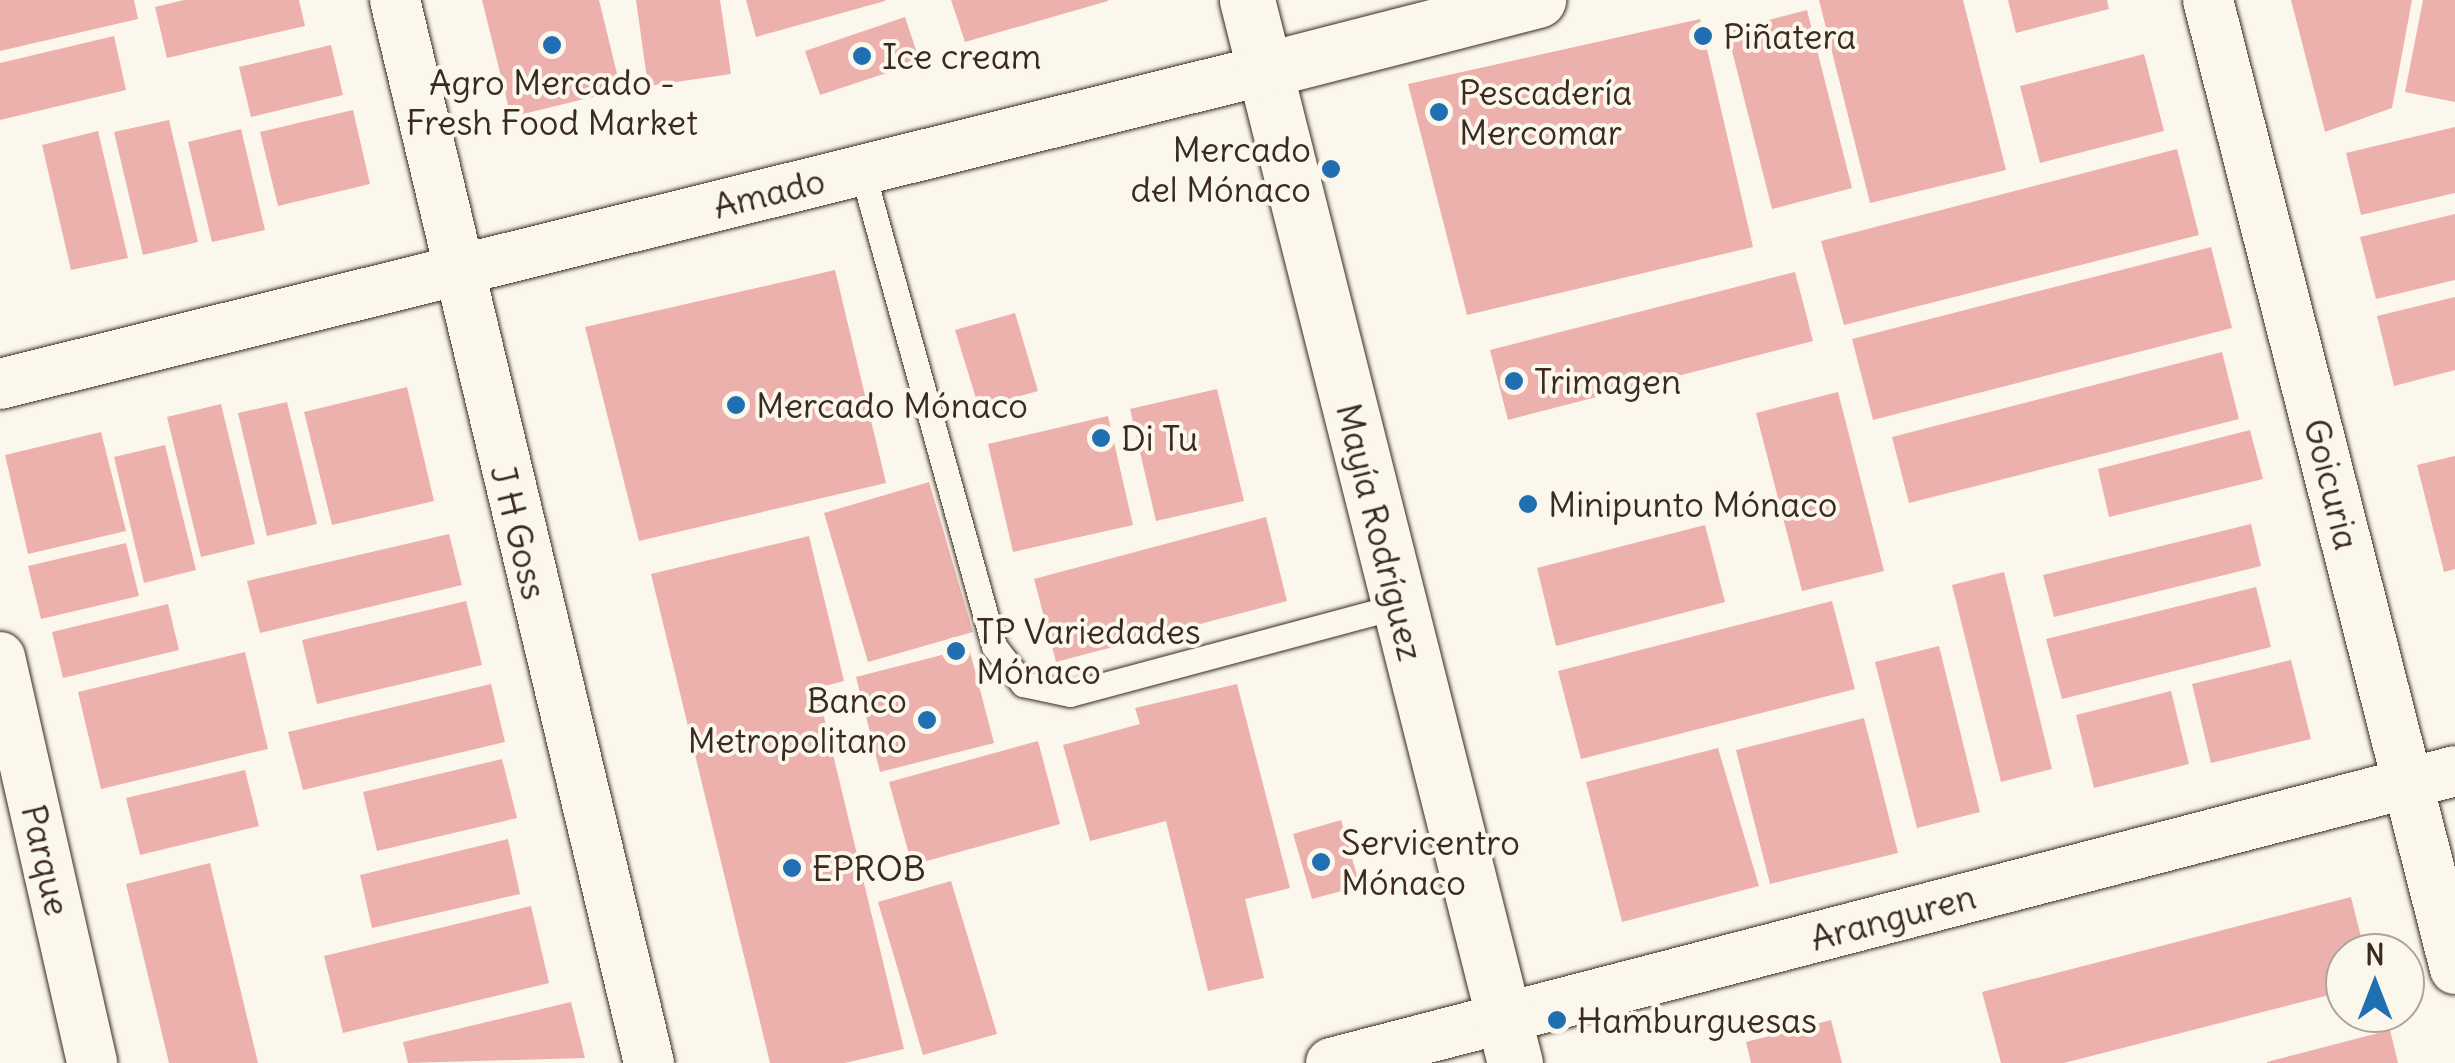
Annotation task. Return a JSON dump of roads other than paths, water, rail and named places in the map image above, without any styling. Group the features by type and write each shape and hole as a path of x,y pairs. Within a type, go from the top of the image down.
{"main road":[{"name":"Mayía Rodríguez","path":"1247,0 1509,1041"},
{"name":"Amado","path":"1265,70 1538,0"}],"street":[{"name":"J H Goss","path":"395,0 456,270 649,1063"},
{"name":"Goicuria","path":"2208,0 2432,777 2455,969"},
{"name":"Amado","path":"0,384 1265,70"},
{"name":"Parque","path":"0,657 92,1063"},
{"name":"Aranguren","path":"1332,1063 1509,1041 2432,777"}],"lane":[{"path":"862,170 994,646 1024,684 1070,694 1399,606"}],"place":[{"name":"Piñatera","path":"1703,36"},
{"name":"Agro Mercado - Fresh Food Market","path":"552,45"},
{"name":"Ice cream","path":"862,56"},
{"name":"Pescadería Mercomar","path":"1439,112"},
{"name":"Mercado del Mónaco","path":"1331,169"},
{"name":"Trimagen","path":"1514,381"},
{"name":"Mercado Mónaco","path":"736,405"},
{"name":"Di Tu","path":"1101,438"},
{"name":"Minipunto Mónaco","path":"1528,504"},
{"name":"TP Variedades Mónaco","path":"956,651"},
{"name":"Banco Metropolitano","path":"927,720"},
{"name":"Servicentro Mónaco","path":"1321,862"},
{"name":"EPROB","path":"792,868"},
{"name":"Hamburguesas","path":"1557,1020"}]}
